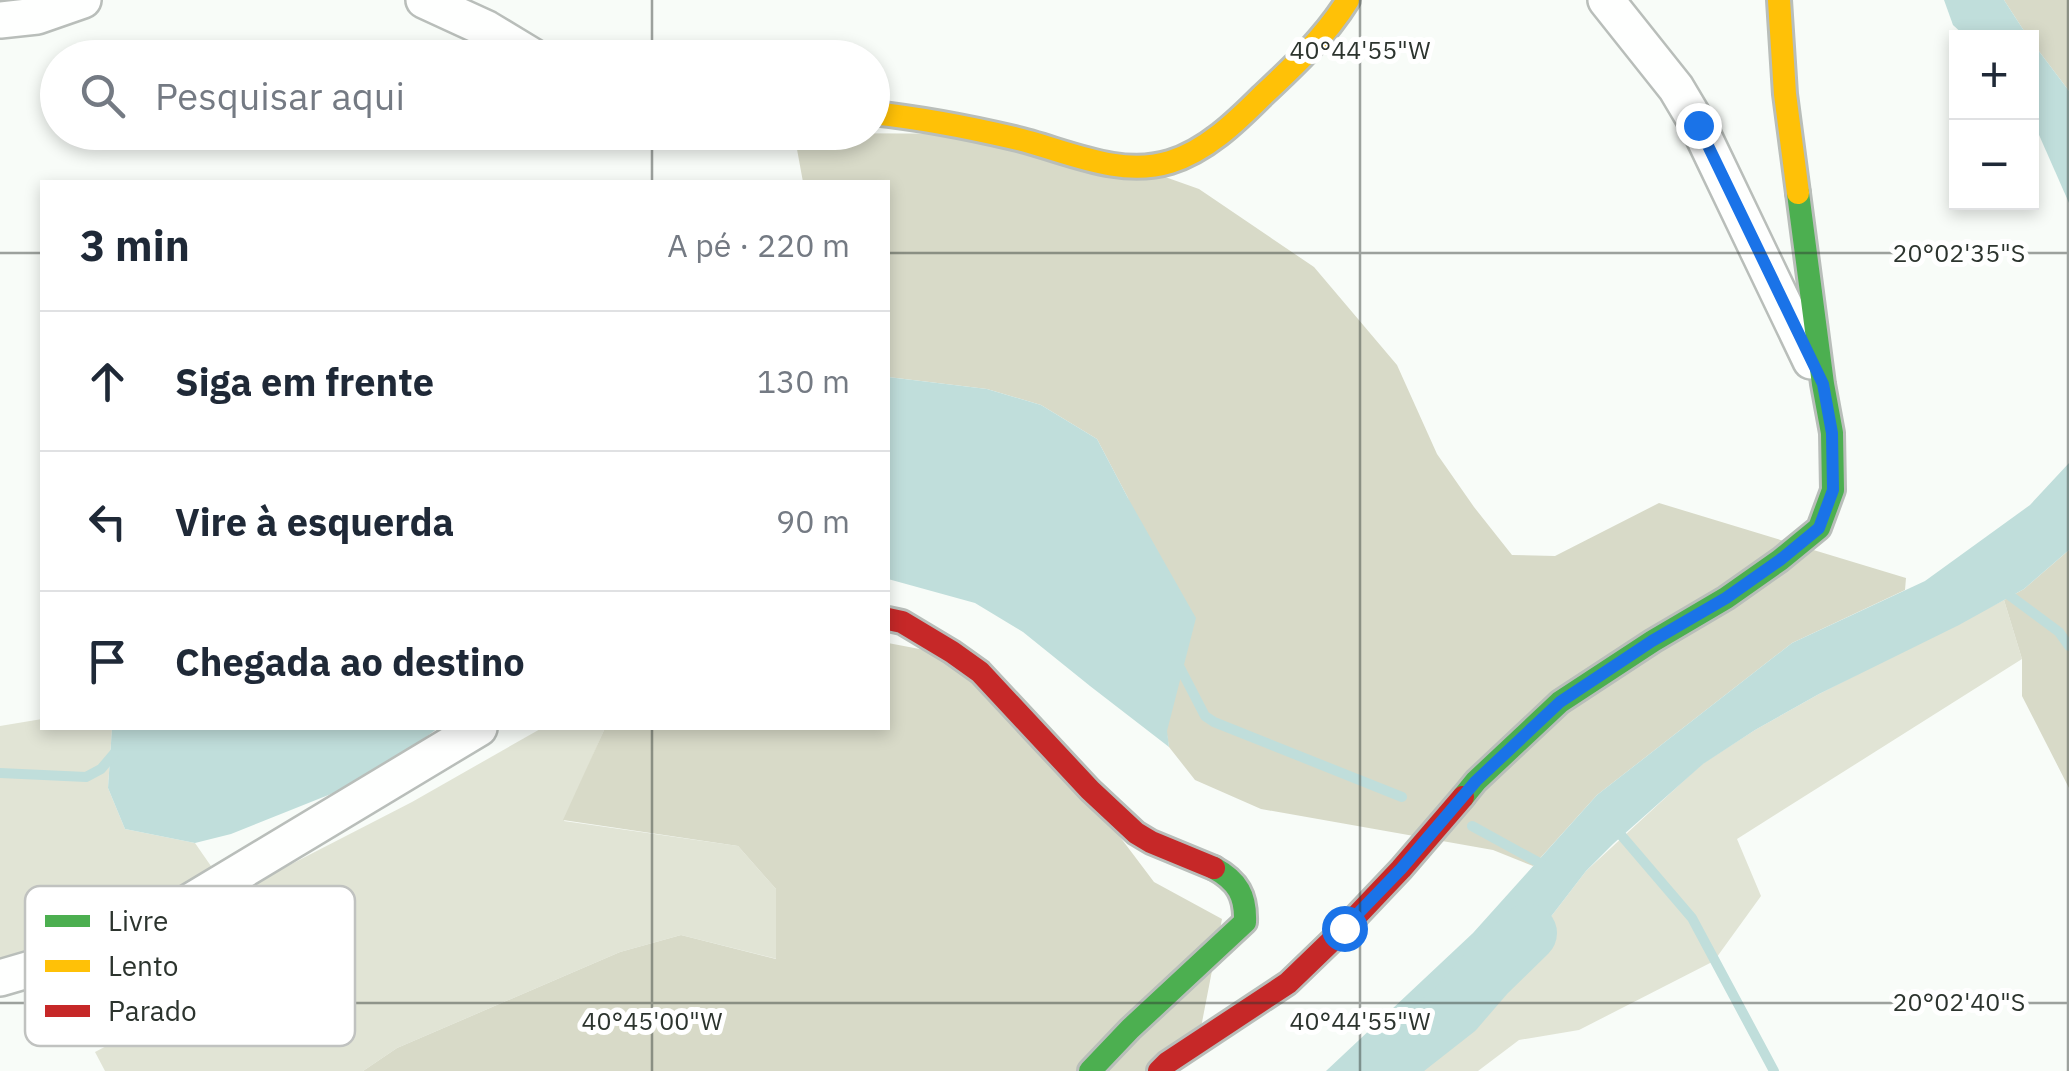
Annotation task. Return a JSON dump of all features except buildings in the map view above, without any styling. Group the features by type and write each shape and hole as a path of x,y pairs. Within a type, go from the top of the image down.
{"street":[{"path":"0,20 37,16 83,0"},
{"path":"424,0 506,40"},
{"path":"890,115 1026,141 1098,162 1134,166 1166,163 1198,150 1251,107 1317,43 1348,0"},
{"path":"1606,0 1676,88 1698,125 1823,384"},
{"path":"1159,1071 1288,984 1401,869 1476,781 1560,702 1726,598 1819,528 1833,490 1832,433 1784,94 1780,0"},
{"path":"890,619 902,622 980,672 1141,838 1212,866 1234,880 1244,894 1248,908 1245,922 1090,1071"},
{"path":"217,886 476,730"},
{"path":"0,978 25,971"}],"shaded area":[{"path":"2004,600 2022,659 1737,839 1761,896 1714,961 1579,1030 1519,1040 1478,1071 1381,1071 1442,1022 1543,927 1586,871 1702,764 1819,694"},
{"path":"40,719 40,730 112,730 108,788 125,829 195,843 225,886 25,886 25,982 0,992 0,726"},
{"path":"538,730 604,730 564,821 738,846 776,889 777,959 681,935 620,952 397,1048 363,1071 105,1071 95,1052 106,1046 355,1046 355,886 249,886 412,802"}],"green space":[{"path":"2004,0 2069,0 2069,91 2039,51 2039,30 2023,30"},
{"path":"890,133 1044,134 1199,189 1314,267 1397,365 1437,454 1512,555 1555,556 1659,503 1906,578 1905,590 1792,643 1597,795 1533,866 1493,850 1261,809 1195,780 1169,747 1128,498 1097,439 1041,405 987,389 890,377 890,180 803,180 797,150 890,150"},
{"path":"2069,550 2069,788 2022,696 2022,659 2004,600 2024,589"},
{"path":"890,643 951,655 1099,809 1154,882 1222,919 1198,1043 1154,1071 363,1071 397,1048 620,952 681,935 776,959 776,889 738,846 563,820 604,730 890,730"}],"water":[{"path":"1944,0 2004,0 2023,30 1958,30"},
{"path":"2039,51 2069,91 2069,203 2039,135"},
{"path":"890,377 987,389 1041,405 1097,439 1196,618 1167,731 1169,747 1023,632 975,603 890,580"},
{"path":"2069,463 2069,550 2024,589 1819,694 1703,764 1613,844 1586,871 1543,927 1442,1022 1381,1071 1326,1071 1473,933 1597,795 1792,643 1925,581 2030,505"},
{"path":"112,730 435,730 395,760 346,788 231,834 195,843 125,829 108,788"}],"waterway":[{"path":"2001,589 2059,632 2069,646"},
{"path":"1176,660 1205,716 1214,722 1402,797"},
{"path":"0,773 86,777 101,769 118,749"},
{"path":"1472,826 1545,866"},
{"path":"1615,828 1692,918 1774,1071"},
{"path":"1377,1071 1455,1010 1528,933"}],"traffic: fast":[{"path":"1463,797 1560,702 1726,598 1819,528 1833,490 1832,433 1798,193"},
{"path":"1090,1071 1245,922 1239,890 1214,868"}],"traffic: slow":[{"path":"890,115 979,130 1111,165 1131,167 1170,162 1208,143 1242,116 1308,51 1348,0"},
{"path":"1779,0 1785,94 1798,193"}],"traffic: jam":[{"path":"890,619 902,622 980,672 1090,790 1136,833 1214,868"},
{"path":"1159,1071 1288,983 1401,869 1463,797"}],"route":[{"path":"1344,928 1476,781 1560,702 1726,598 1819,528 1833,490 1832,433 1823,384 1698,125"}]}
